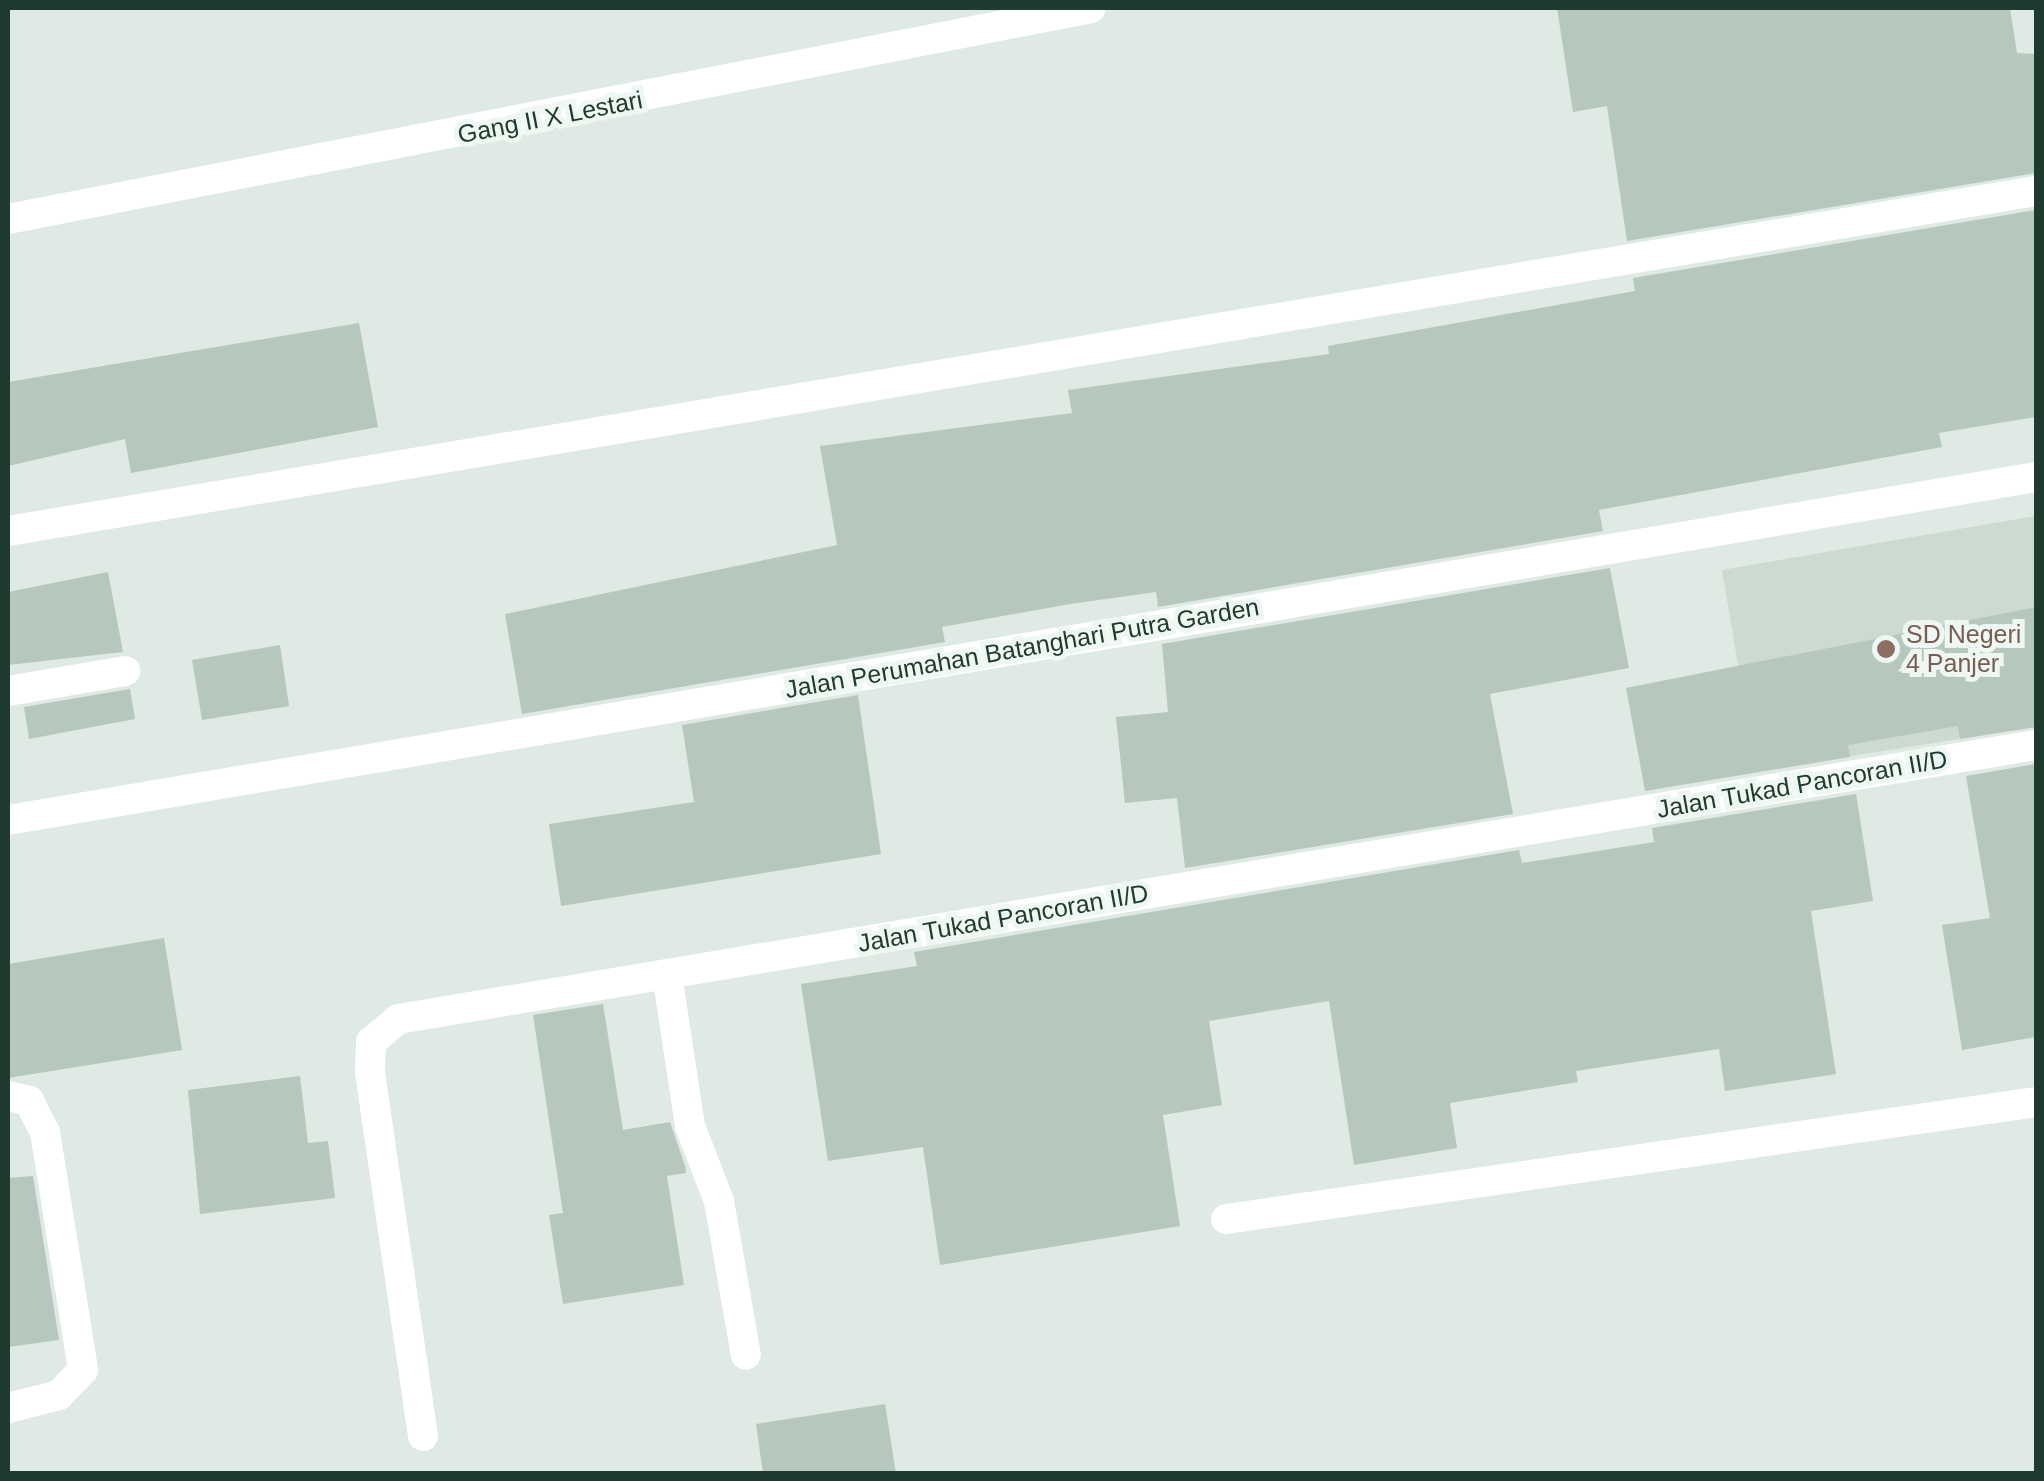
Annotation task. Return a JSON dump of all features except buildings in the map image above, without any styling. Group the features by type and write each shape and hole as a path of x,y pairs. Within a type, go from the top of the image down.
{"street":[{"name":"Gang II X Lestari","path":"8,219 986,18 1091,8"},
{"path":"8,532 2036,191"},
{"name":"Jalan Perumahan Batanghari Putra Garden","path":"8,820 2036,476"},
{"path":"8,691 124,671"},
{"name":"Jalan Tukad Pancoran II/D","path":"423,1436 371,1042 398,1020 2036,745"},
{"path":"668,974 690,1126 720,1201 746,1355"},
{"path":"8,1096 29,1101 45,1132 83,1370 60,1395 8,1408"},
{"path":"1226,1219 2036,1102"}],"shaded area":[{"name":"SD Negeri 4 Panjer","path":"2036,516 2036,727 1756,771 1722,570"}],"place":[{"name":"SD Negeri 4 Panjer","path":"1886,649"}]}
